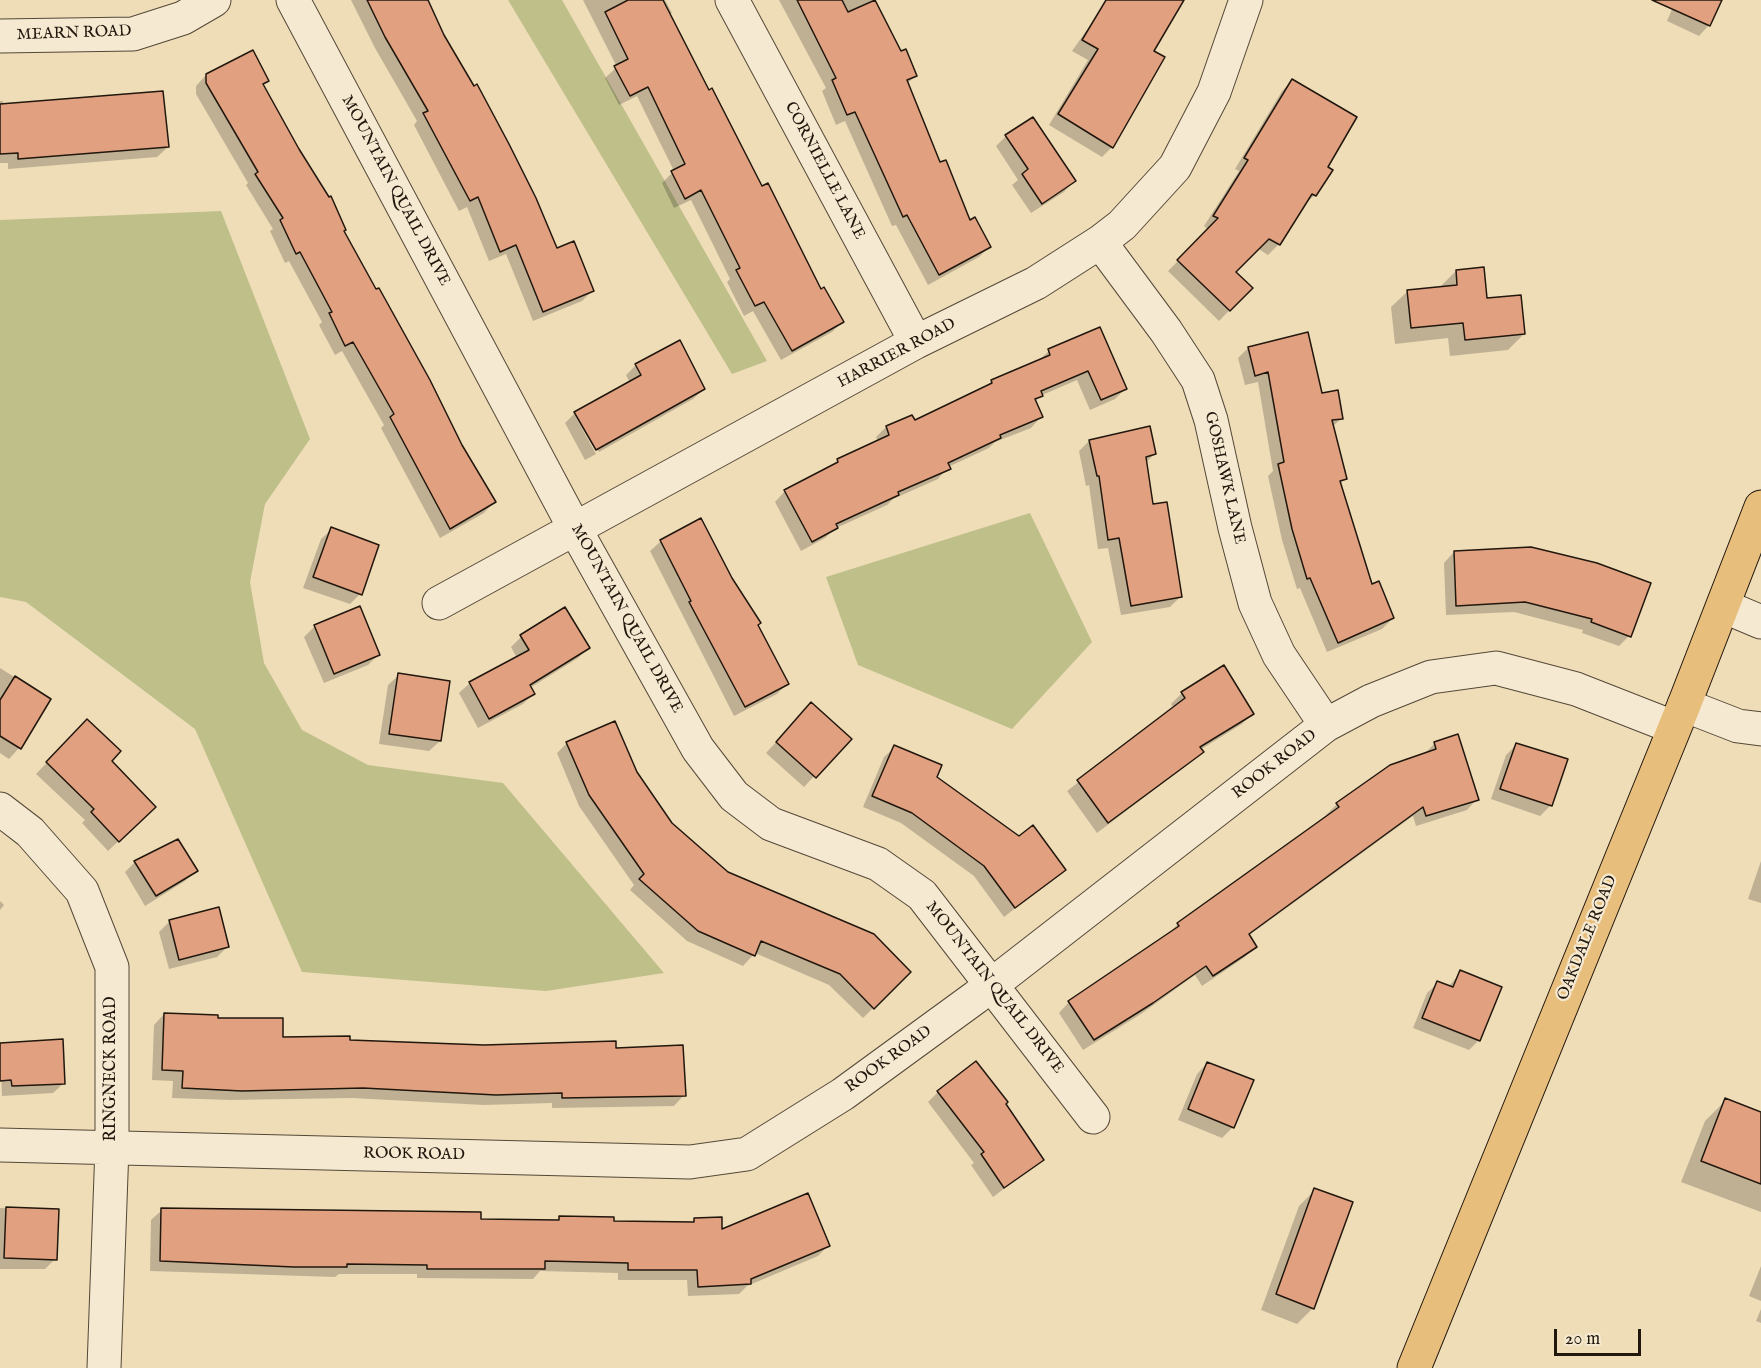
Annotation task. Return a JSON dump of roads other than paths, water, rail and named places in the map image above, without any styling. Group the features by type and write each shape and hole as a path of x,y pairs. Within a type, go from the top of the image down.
{"main road":[{"name":"OAKDALE ROAD","path":"1414,1368 1724,606 1761,507"}],"street":[{"name":"MEARN ROAD","path":"0,36 133,34 183,18 214,0"},
{"name":"MOUNTAIN QUAIL DRIVE","path":"294,0 575,529 698,749 734,796 771,824 878,864 922,895 992,982 1093,1117"},
{"name":"CORNIELLE LANE","path":"732,0 916,342"},
{"name":"HARRIER ROAD","path":"439,603 916,342 1036,283 1100,242 1122,225 1175,167 1215,92 1246,0"},
{"name":"GOSHAWK LANE","path":"1100,242 1166,331 1198,380 1211,420 1234,528 1255,603 1279,655 1326,725"},
{"path":"1724,606 1761,622"},
{"name":"ROOK ROAD","path":"0,1145 690,1162 747,1154 843,1094 1326,725 1371,701 1431,677 1496,668 1678,716 1761,729"},
{"name":"RINGNECK ROAD","path":"0,809 30,832 82,891 112,967 112,1148 104,1368"}]}
